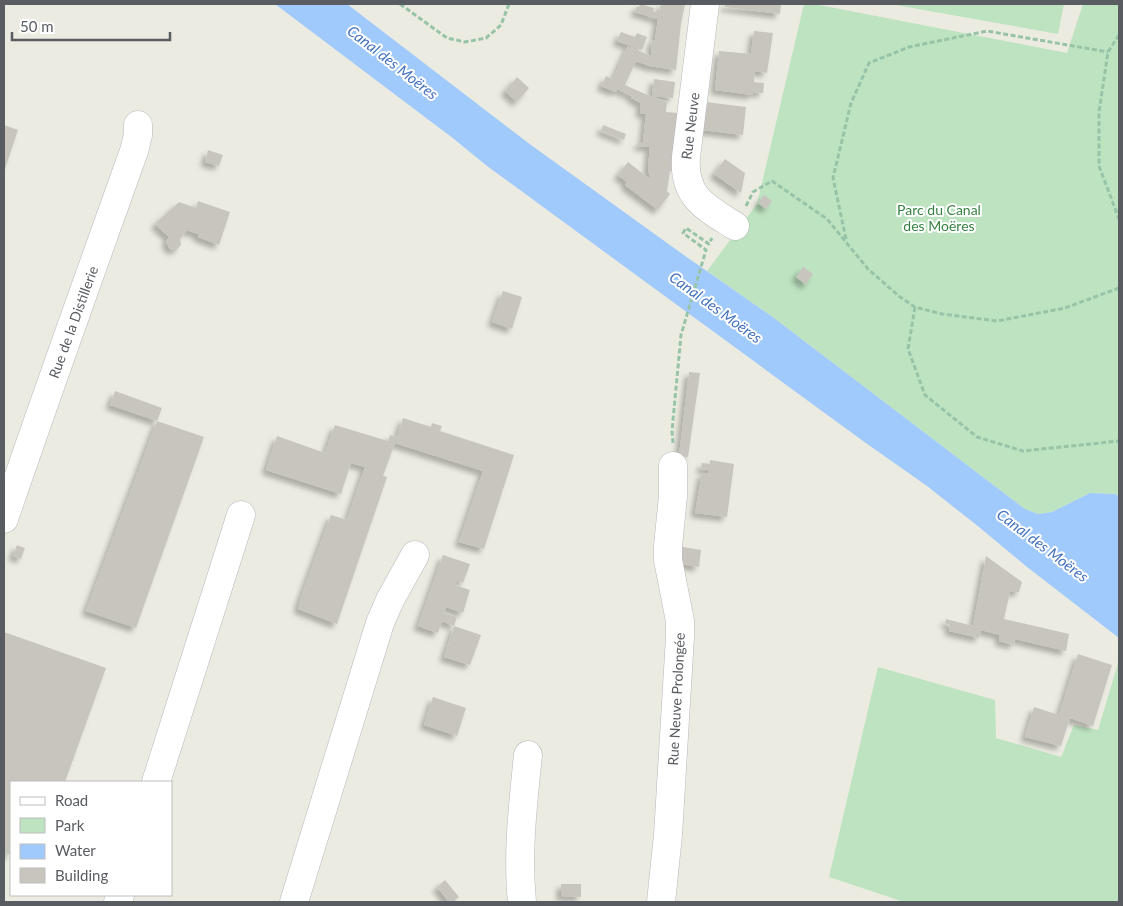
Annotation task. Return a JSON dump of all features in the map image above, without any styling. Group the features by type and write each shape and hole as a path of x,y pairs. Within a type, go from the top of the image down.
{"street":[{"name":"Rue Neuve","path":"705,4 686,158 686,174 690,189 700,202 735,226"},
{"name":"Rue de la Distillerie","path":"4,518 134,151 138,125"},
{"name":"Rue Neuve Prolongée","path":"661,902 680,637 680,621 668,553 673,496 673,466"},
{"path":"156,781 241,515"},
{"path":"294,902 380,623 390,600 415,555"},
{"path":"522,902 521,829 528,755"}],"path":[{"path":"400,4 446,38 465,42 486,38 501,25 509,4"},
{"path":"846,242 833,178 851,103 869,63 909,48 987,31 1108,52"},
{"path":"1119,35 1108,52 1099,112 1099,166 1119,219"},
{"path":"735,226 753,192 772,181 827,219 868,269 900,297 915,307 942,314 997,321 1065,308 1119,288"},
{"path":"672,431 683,327 706,250 683,233 686,228 709,244"},
{"path":"915,307 908,350 925,395 978,438 1023,451 1119,441"}],"green space":[{"name":"Parc du Canal des Moëres","path":"804,4 814,4 1067,53 1083,4 1119,4 1119,496 1115,494 1090,493 1052,512 1038,514 1025,509 774,318 707,271 757,204"},
{"path":"890,4 1064,4 1058,34"},
{"path":"1119,660 1119,902 904,902 829,877 878,667 995,700 996,738 1061,757 1074,725 1098,730"}],"water":[{"name":"Canal des Moëres","path":"275,4 347,4 531,145 774,318 1025,509 1038,514 1052,512 1090,493 1115,494 1119,496 1119,638 927,486 487,166"}],"building":[{"path":"640,4 654,8 653,11 659,13 661,4 685,4 676,70 649,66 636,61 625,85 667,102 666,112 678,113 672,171 670,171 667,191 670,194 658,210 625,185 627,182 618,175 628,162 650,179 648,168 650,147 638,146 639,142 643,142 646,114 640,113 641,103 631,98 633,96 617,89 616,92 601,86 606,76 613,79 628,46 651,56 652,40 655,40 658,19 635,12 636,7 639,7"},
{"path":"725,4 781,4 780,14 725,7"},
{"path":"754,31 773,33 767,73 755,71 754,82 764,83 763,93 753,92 752,95 715,90 719,51 751,54"},
{"path":"621,32 635,37 637,33 647,37 642,50 617,41"},
{"path":"517,77 529,88 517,102 505,91"},
{"path":"654,79 675,82 673,98 652,96"},
{"path":"706,102 746,107 743,135 702,130"},
{"path":"4,125 18,130 4,172"},
{"path":"603,125 626,134 624,140 601,131"},
{"path":"208,150 223,155 219,166 205,162"},
{"path":"725,159 745,173 741,193 714,174"},
{"path":"764,195 772,201 766,209 758,203"},
{"path":"198,201 230,212 219,245 198,237 198,234 187,230 180,239 181,245 176,250 170,249 166,242 169,237 155,224 179,202 196,208"},
{"path":"803,267 813,274 806,285 796,277"},
{"path":"503,291 522,297 512,329 492,322"},
{"path":"689,372 700,373 688,457 679,456"},
{"path":"115,391 162,408 157,421 110,405"},
{"path":"403,418 431,427 432,423 442,426 440,431 514,455 484,549 459,542 483,471 395,443 383,476 387,477 337,624 298,609 331,515 347,520 365,467 351,463 341,494 266,470 277,436 325,453 335,425 388,441 390,435 397,437"},
{"path":"157,421 204,437 136,628 86,611"},
{"path":"710,460 734,464 727,517 695,513 702,473 708,474 709,470 701,469 702,463 710,464"},
{"path":"17,545 25,548 21,559 13,556"},
{"path":"677,546 701,550 699,567 674,563"},
{"path":"443,555 470,564 463,583 457,580 455,585 470,590 463,613 446,607 444,613 457,617 454,626 442,621 438,633 418,626"},
{"path":"986,556 1022,582 1019,592 1010,592 1004,619 1069,634 1066,651 1015,639 1014,645 999,641 1000,635 981,630 979,638 949,631 950,625 945,623 946,619 973,626"},
{"path":"454,626 481,635 470,665 444,657"},
{"path":"4,632 106,668 65,781 10,781 10,855 4,853"},
{"path":"1078,654 1112,665 1093,726 1070,718 1061,746 1025,737 1034,707 1059,715"},
{"path":"433,697 466,708 457,736 424,725"},
{"path":"445,880 459,897 453,902 449,902 437,887"},
{"path":"561,884 581,884 581,897 561,896"}]}
